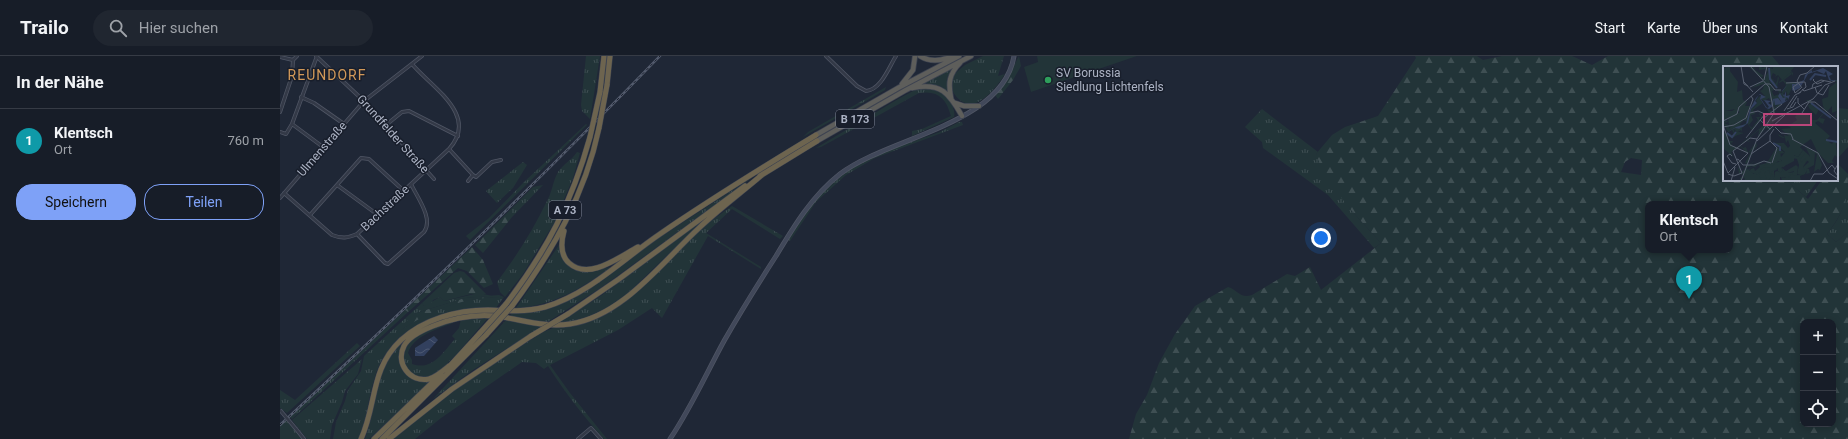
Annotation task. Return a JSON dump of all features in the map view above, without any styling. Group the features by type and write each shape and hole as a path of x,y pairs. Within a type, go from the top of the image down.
{"highway":[{"name":"A 73","path":"374,439 449,366 480,333 506,304 540,255 564,212 573,192 590,137 600,92 604,56"},
{"name":"A 73","path":"382,439 486,335 512,306 546,257 567,220 584,181 599,128 610,56"},
{"path":"898,88 913,70 915,56"},
{"path":"920,56 934,61 956,56"},
{"name":"B 173","path":"816,135 898,88 961,58 971,56"},
{"path":"951,98 949,80 961,58"},
{"name":"B 173","path":"817,141 961,58"},
{"path":"906,90 929,86 936,87 951,98 962,116"},
{"path":"955,103 964,106 979,106"},
{"path":"361,439 365,430 374,386 381,366 394,348 413,330 437,319 461,312 521,311 554,304 585,288 658,235 816,135"},
{"path":"389,439 452,389 619,279 724,200 817,141"},
{"path":"449,366 432,378 416,378 407,372 403,366 402,352 405,345 415,336 429,328 452,319 466,316 496,316 548,325 570,324 594,317 614,306 632,292 700,227 763,174"},
{"path":"567,220 563,237 562,252 568,262 578,269 592,269 600,267 658,235"}],"main road":[{"path":"670,439 691,406 724,342 794,226 815,198 839,174 865,158 931,132 979,106 1002,83 1012,65 1014,56"}],"street":[{"path":"280,112 292,76 296,56"},
{"name":"Ulmenstraße","path":"280,198 364,101 422,56"},
{"path":"826,56 857,86 866,91 874,89 896,56"},
{"path":"280,57 294,60"},
{"path":"280,132 286,134 292,124 301,96 318,57"},
{"name":"Grundfelder Straße","path":"318,57 364,101 434,179"},
{"path":"386,125 402,112 409,111 458,136 460,128 456,111 434,84 412,64"},
{"path":"301,96 314,103 344,124"},
{"path":"292,124 324,148"},
{"name":"Bachstraße","path":"284,193 332,235 341,238 357,234 449,149 458,136"},
{"path":"449,149 473,176"},
{"path":"310,215 359,160 364,158 369,159 404,191"},
{"path":"468,181 473,176 476,177 492,162 501,160"},
{"path":"357,234 385,263 388,264 424,232 427,228 427,219 411,184"},
{"path":"337,185 378,215"},
{"path":"280,410 304,439"},
{"path":"578,439 591,428 602,439"}],"green space":[{"path":"586,56 600,56 590,119 582,111 581,105"},
{"path":"983,56 1004,56 998,76 1005,74 987,96 973,104 966,103 959,99 952,90 952,76 965,65"},
{"path":"1019,56 1021,66 1013,80 998,99 995,95 1005,83"},
{"name":"SV Borussia Siedlung Lichtenfels","path":"1037,56 1137,56 1031,92 1024,67 1038,62"},
{"path":"1415,56 1477,56 1483,60 1502,56 1572,56 1592,65 1608,56 1772,56 1780,66 1723,66 1723,181 1787,181 1808,199 1821,181 1838,181 1838,164 1848,174 1847,192 1844,206 1837,220 1827,234 1836,242 1848,232 1848,439 1129,439 1136,414 1147,395 1159,363 1175,334 1195,306 1228,287 1245,296 1252,295 1287,274 1295,276 1310,267 1321,290 1381,243 1351,210 1325,177 1316,154 1332,135 1345,127 1378,116 1416,58","holes":["1631,158 1642,160 1641,175 1621,172 1625,162"]},
{"path":"951,69 947,79 948,92 940,86 924,83"},
{"path":"886,87 885,90 803,137 808,132"},
{"path":"926,87 939,90 945,95 953,106 954,117 912,136 912,131 922,129 951,116 947,104 936,94 926,92 919,93 821,147 816,148 900,98 917,89"},
{"path":"1838,108 1848,109 1848,147 1838,158"},
{"path":"1262,109 1318,152 1316,154 1351,210 1381,243 1374,248 1328,195 1263,148 1262,142 1245,127"},
{"path":"959,122 962,122 963,125 875,158 846,175 816,202 790,241 788,240 815,200 852,168 885,151 940,132"},
{"path":"586,124 587,125 470,240 466,236 489,218 524,182"},
{"path":"577,152 580,153 573,178 554,223 523,274 505,297 500,292 497,282 530,233 549,198 558,172"},
{"path":"523,162 527,165 513,188 497,203 486,191"},
{"path":"756,175 602,287 546,323 510,316 512,313 552,307"},
{"path":"1787,181 1817,181 1806,197"},
{"path":"1848,181 1848,232 1836,242 1827,234 1842,210"},
{"path":"543,185 512,217 512,208 533,187"},
{"path":"732,206 783,236 780,239 732,209 706,233 761,267 761,269 708,236 662,318 652,308 618,330 550,365 570,393 607,439 604,439 582,413 548,366 544,369 536,363 522,362 441,418 415,439 391,439 465,382 543,332 553,328 573,326 588,322 602,316 621,304 708,223"},
{"path":"512,208 512,217 483,253 475,245"},
{"path":"707,217 619,300 594,314 577,320 558,323 602,295"},
{"path":"559,245 560,252 566,262 576,270 587,272 611,267 578,289 555,300 530,307 516,308"},
{"path":"472,247 483,260 493,284 484,288 467,271 458,268 408,312 405,310"},
{"path":"460,271 464,272 486,294 471,294 444,301 440,297 433,300 431,304 424,306 422,303 454,273"},
{"path":"479,293 492,296 465,298 416,313 401,330 425,316 450,305 463,301 490,297 504,297 496,308 458,311 423,323 407,332 394,344 383,359 375,377 359,439 333,439 336,422 348,390 361,371 364,356 422,303 424,306 440,297 444,301"},
{"path":"499,295 504,297 477,299 450,306 425,316 401,330 401,326 416,313 465,298"},
{"path":"405,310 408,312 292,419 290,417"},
{"path":"488,318 454,357 433,375 418,377 412,374 408,369 404,355 406,348 414,338 430,329 453,321 453,323 426,334 411,347 408,353 412,360 412,364 419,366 426,365 441,355 455,339 452,336 459,328 461,319"},
{"path":"507,319 542,326 473,370 433,399"},
{"path":"357,343 360,346 287,413 280,408 280,390 295,400"},
{"path":"400,344 402,346 400,351 408,376 432,380 369,439 365,439 380,378 391,356"},
{"path":"362,359 358,374 345,391 332,425 330,439 307,439 292,420"},
{"path":"286,420 302,439 280,439 280,426"}],"water":[{"path":"434,336 438,340 424,356 415,356 415,348"}],"railway":[{"path":"280,425 473,243 660,56"}],"place":[{"name":"SV Borussia Siedlung Lichtenfels","path":"1048,80"},
{"name":"Klentsch","path":"1689,299"}],"district":[{"name":"REUNDORF","path":"327,75"}]}
